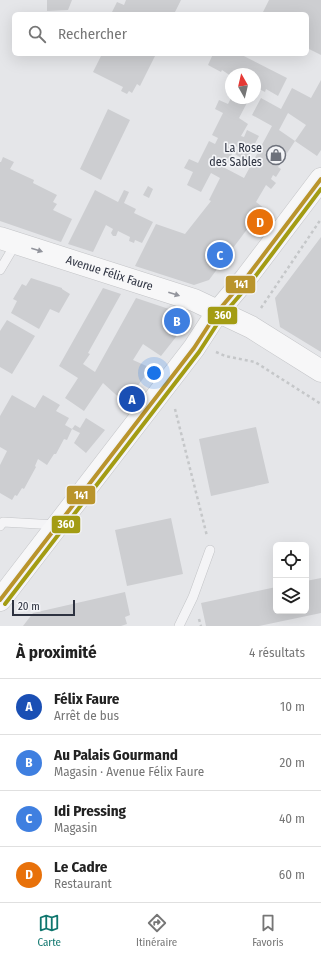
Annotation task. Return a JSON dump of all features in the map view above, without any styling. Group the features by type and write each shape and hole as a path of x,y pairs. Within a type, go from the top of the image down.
{"main road":[{"path":"0,600 194,348 218,311 246,278 321,179"},
{"name":"Avenue Félix Faure","path":"8,241 194,300 251,327 321,371"}],"lane":[{"path":"0,270 8,241"},
{"path":"0,526 3,522 58,525"},
{"path":"179,626 193,597 210,550"}],"path":[{"path":"260,311 321,219"},
{"path":"214,351 225,356 255,362 321,404"},
{"path":"168,381 210,550"}],"building":[{"path":"47,0 72,0 68,10 47,11"},
{"path":"126,0 181,0 175,12 112,12 117,2 124,5"},
{"path":"269,0 321,0 321,55 309,49 309,12 263,12"},
{"path":"101,56 155,56 140,86 137,84 132,93 129,91 127,94 121,91 123,87 93,72"},
{"path":"212,56 244,56 287,78 278,96 266,89 265,92 261,90 261,68 225,68 225,72 222,70 221,72 208,65"},
{"path":"321,80 321,150 317,156 295,141 278,167 281,169 276,177 273,175 271,179 276,183 271,189 266,185 256,202 272,214 257,234 248,228 209,280 194,285 135,266 156,224 185,234 211,201 209,200 220,178 211,173 201,192 187,185 193,172 184,168 189,159 198,163 209,141 215,144 218,138 212,135 223,113 215,109 219,100 225,104 246,104 239,118 248,124 241,136 244,137 247,130 259,136 246,161 235,154 238,148 236,146 225,168 244,178 272,126 252,115 258,104 261,104 261,98 281,109 292,88 311,98","holes":["288,113 306,125 295,141 279,130"]},
{"path":"108,109 130,120 101,180 80,169"},
{"path":"3,157 14,162 10,169 34,180 33,183 57,195 53,202 57,204 53,210 72,219 61,242 0,221 0,162"},
{"path":"148,186 153,189 149,198 143,195"},
{"path":"95,190 118,202 124,190 129,192 124,203 136,209 134,213 153,222 142,243 135,240 134,243 129,241 130,237 118,231 116,236 113,236 111,233 113,229 106,225 93,252 68,244"},
{"path":"321,237 321,352 280,327 275,298"},
{"path":"31,278 62,288 70,294 59,313 50,309 39,329 11,313 17,301 13,299 22,284 26,286"},
{"path":"103,288 121,294 88,353 90,354 83,364 95,372 136,298 184,314 187,323 161,356 143,344 133,360 151,368 125,403 103,383 84,411 65,398 78,378 59,366"},
{"path":"7,320 35,336 12,374 0,367 0,331"},
{"path":"12,395 35,408 43,395 60,405 56,411 69,418 65,425 72,429 67,440 64,439 56,454 54,454 47,465 38,459 35,466 36,467 24,489 22,488 17,496 15,495 12,500 0,493 0,465 7,451 0,447 0,416"},
{"path":"86,418 105,430 86,453 74,443 80,433 72,429 75,425 80,428"},
{"path":"256,427 269,483 211,496 199,439"},
{"path":"171,518 183,574 127,586 115,530"},
{"path":"321,578 321,613 259,626 206,626 201,603 273,588 273,614 309,614 309,580"},
{"path":"125,592 130,615 125,617 127,624 121,626 23,626 33,613"}],"transit line":[{"name":"141","path":"0,600 194,348 218,311 246,278 321,179"},
{"name":"360","path":"5,604 199,352 223,315 251,282 321,189"}],"place":[{"name":"La Rose des Sables","path":"276,155"},
{"name":"Le Cadre","path":"260,222"},
{"name":"Idi Pressing","path":"220,255"},
{"name":"Au Palais Gourmand","path":"177,321"},
{"name":"Félix Faure","path":"132,399"}]}
